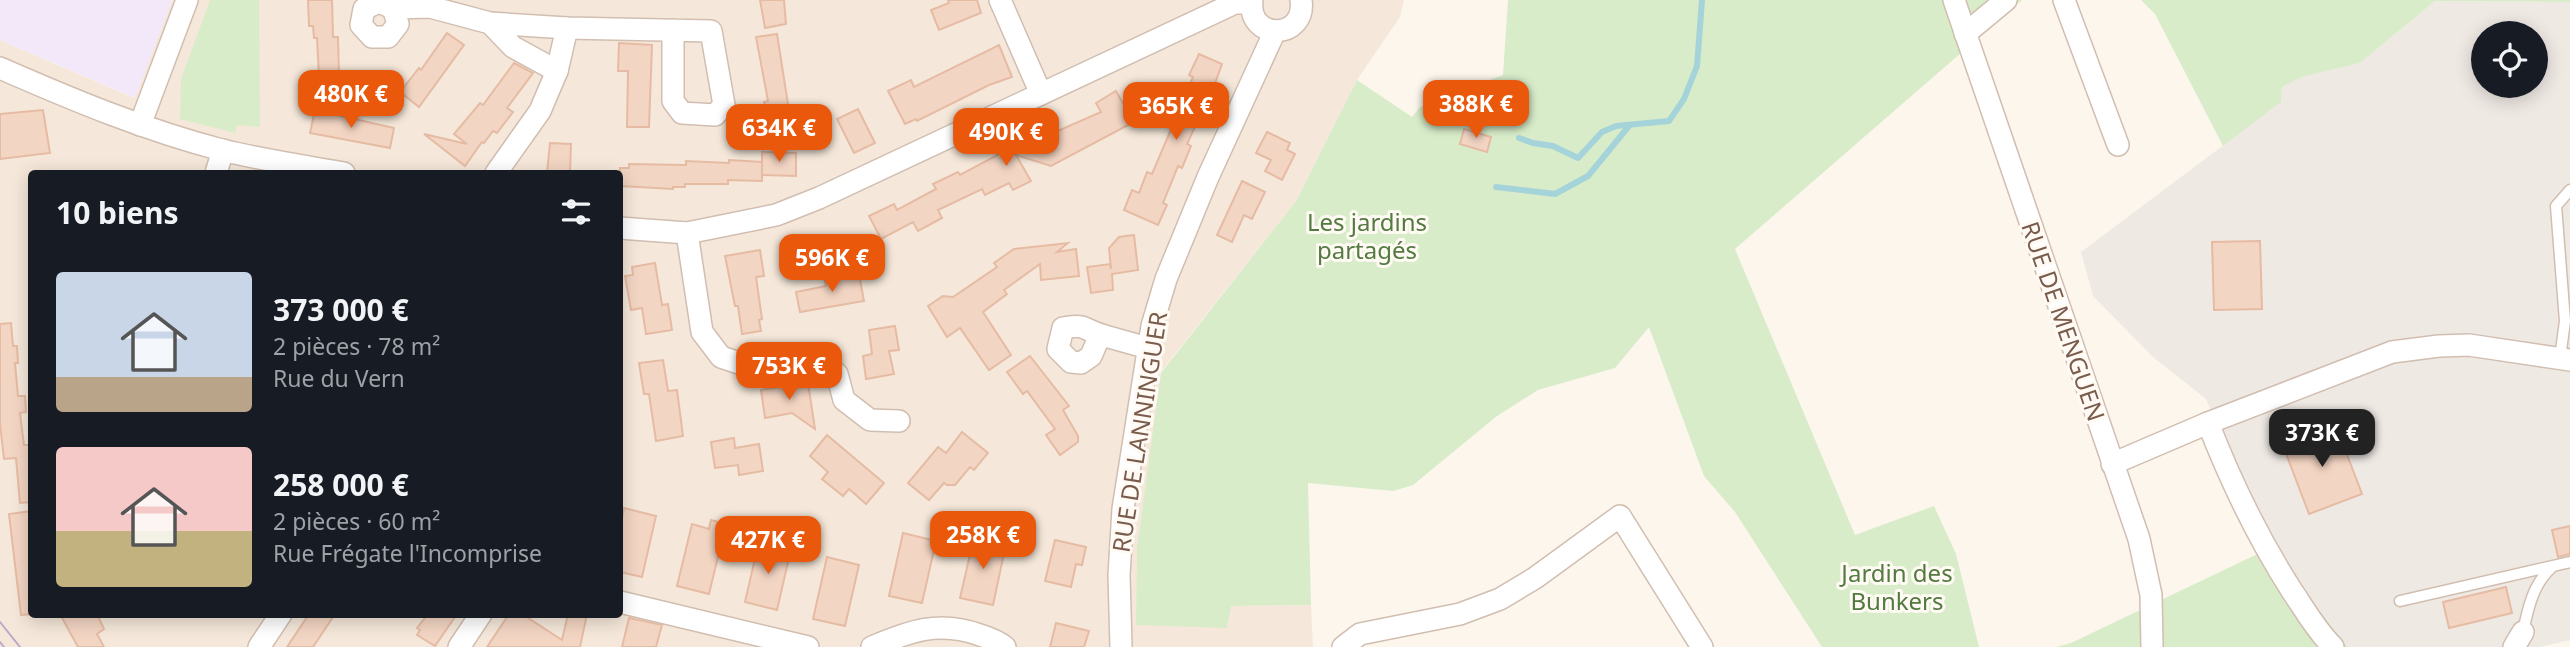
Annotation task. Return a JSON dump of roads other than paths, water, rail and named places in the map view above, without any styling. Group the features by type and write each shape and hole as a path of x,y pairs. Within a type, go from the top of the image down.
{"street":[{"path":"140,125 187,0"},
{"path":"1000,0 1041,94"},
{"path":"623,228 687,233 776,215 819,198 1235,3 1251,1 1251,11 1260,26 1276,32 1292,27 1297,21 1301,13 1301,0"},
{"name":"RUE DE MENGUEN","path":"1954,0 2139,539 2151,595 2152,647"},
{"path":"1965,34 2007,0"},
{"path":"2064,0 2118,145"},
{"path":"393,8 430,7 490,23 673,30"},
{"path":"490,23 513,47 557,71"},
{"path":"498,170 540,111 557,71 567,28"},
{"name":"RUE DE LANNINGUER","path":"1121,647 1119,575 1123,509 1152,326 1166,279 1208,177 1276,32"},
{"path":"0,68 80,103 140,125 222,150 328,170"},
{"path":"217,170 222,150"},
{"path":"687,233 702,332 721,357 742,364 802,355 822,362 836,374 844,400 870,419 899,421"},
{"path":"1100,335 1148,348"},
{"path":"2112,464 2208,423 2392,352 2469,345 2565,359"},
{"path":"2208,423 2225,465 2267,551 2319,632 2333,647"},
{"path":"1343,647 1360,634 1460,614 1500,599 1535,578 1620,516 1702,647"},
{"path":"623,603 808,647"},
{"path":"259,647 278,618"},
{"path":"458,647 478,618"},
{"path":"872,647 905,633 936,626 968,631 1005,647"}],"lane":[{"path":"2565,359 2556,206 2570,190"},
{"path":"2400,600 2570,562"},
{"path":"2519,640 2540,577 2554,565"}],"waterway":[{"path":"1519,138 1553,146 1578,158 1602,132 1616,126 1669,121 1684,99 1697,66 1702,0"},
{"path":"1496,187 1555,194 1588,176 1629,126"}],"tram line":[{"path":"0,622 20,647"},
{"path":"0,642 4,647"}],"park label":[{"name":"Les jardins partagés","path":"1367,235"},
{"name":"Jardin des Bunkers","path":"1897,586"}]}
